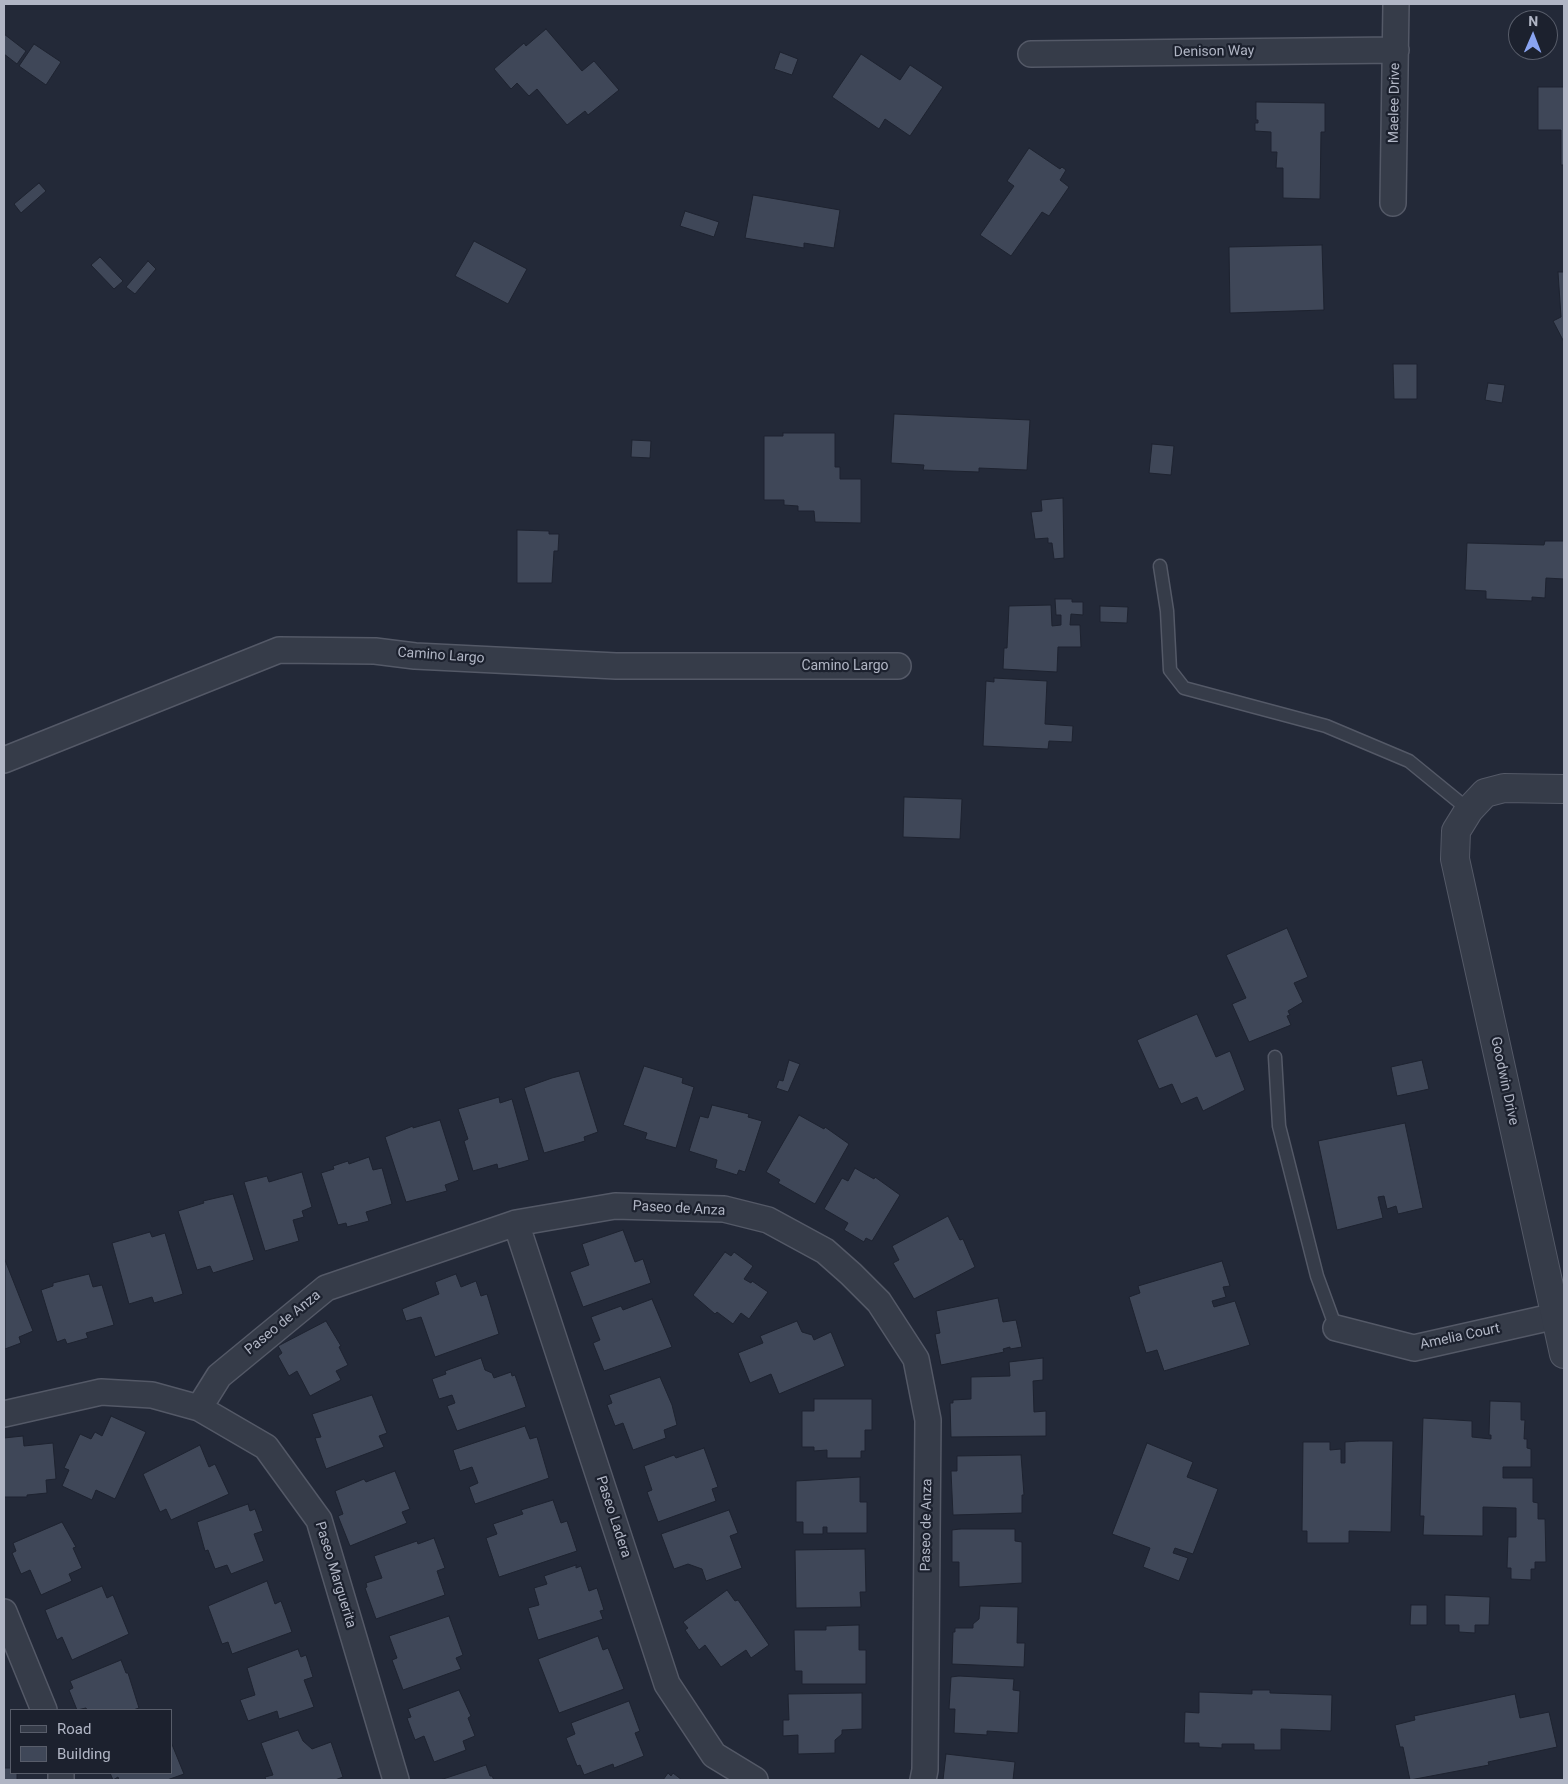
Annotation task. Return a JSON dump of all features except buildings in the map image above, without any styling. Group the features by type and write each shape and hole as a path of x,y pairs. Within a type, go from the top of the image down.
{"street":[{"name":"Maelee Drive","path":"1393,202 1396,4"},
{"name":"Denison Way","path":"1031,54 1396,50"},
{"name":"Camino Largo","path":"4,760 279,650 375,651 415,656 616,666 898,666"},
{"name":"Goodwin Drive","path":"1564,789 1504,788 1485,793 1469,810 1456,831 1455,859 1564,1354"},
{"name":"Paseo de Anza","path":"200,1408 219,1376 326,1288 516,1223 615,1206 724,1209 768,1220 825,1251 879,1302 916,1359 928,1420 923,1780"},
{"name":"Paseo Ladera","path":"516,1223 668,1684 714,1755 755,1780"},
{"name":"Amelia Court","path":"1336,1328 1414,1348 1556,1316"},
{"name":"Paseo Marguerita","path":"4,1414 101,1392 152,1395 200,1408 266,1447 319,1520 396,1780"},
{"path":"4,1612 44,1709"}],"lane":[{"path":"1160,566 1166,611 1170,670 1184,688 1326,726 1409,761 1469,810"},
{"path":"1275,1057 1279,1126 1317,1276 1336,1328"}]}
